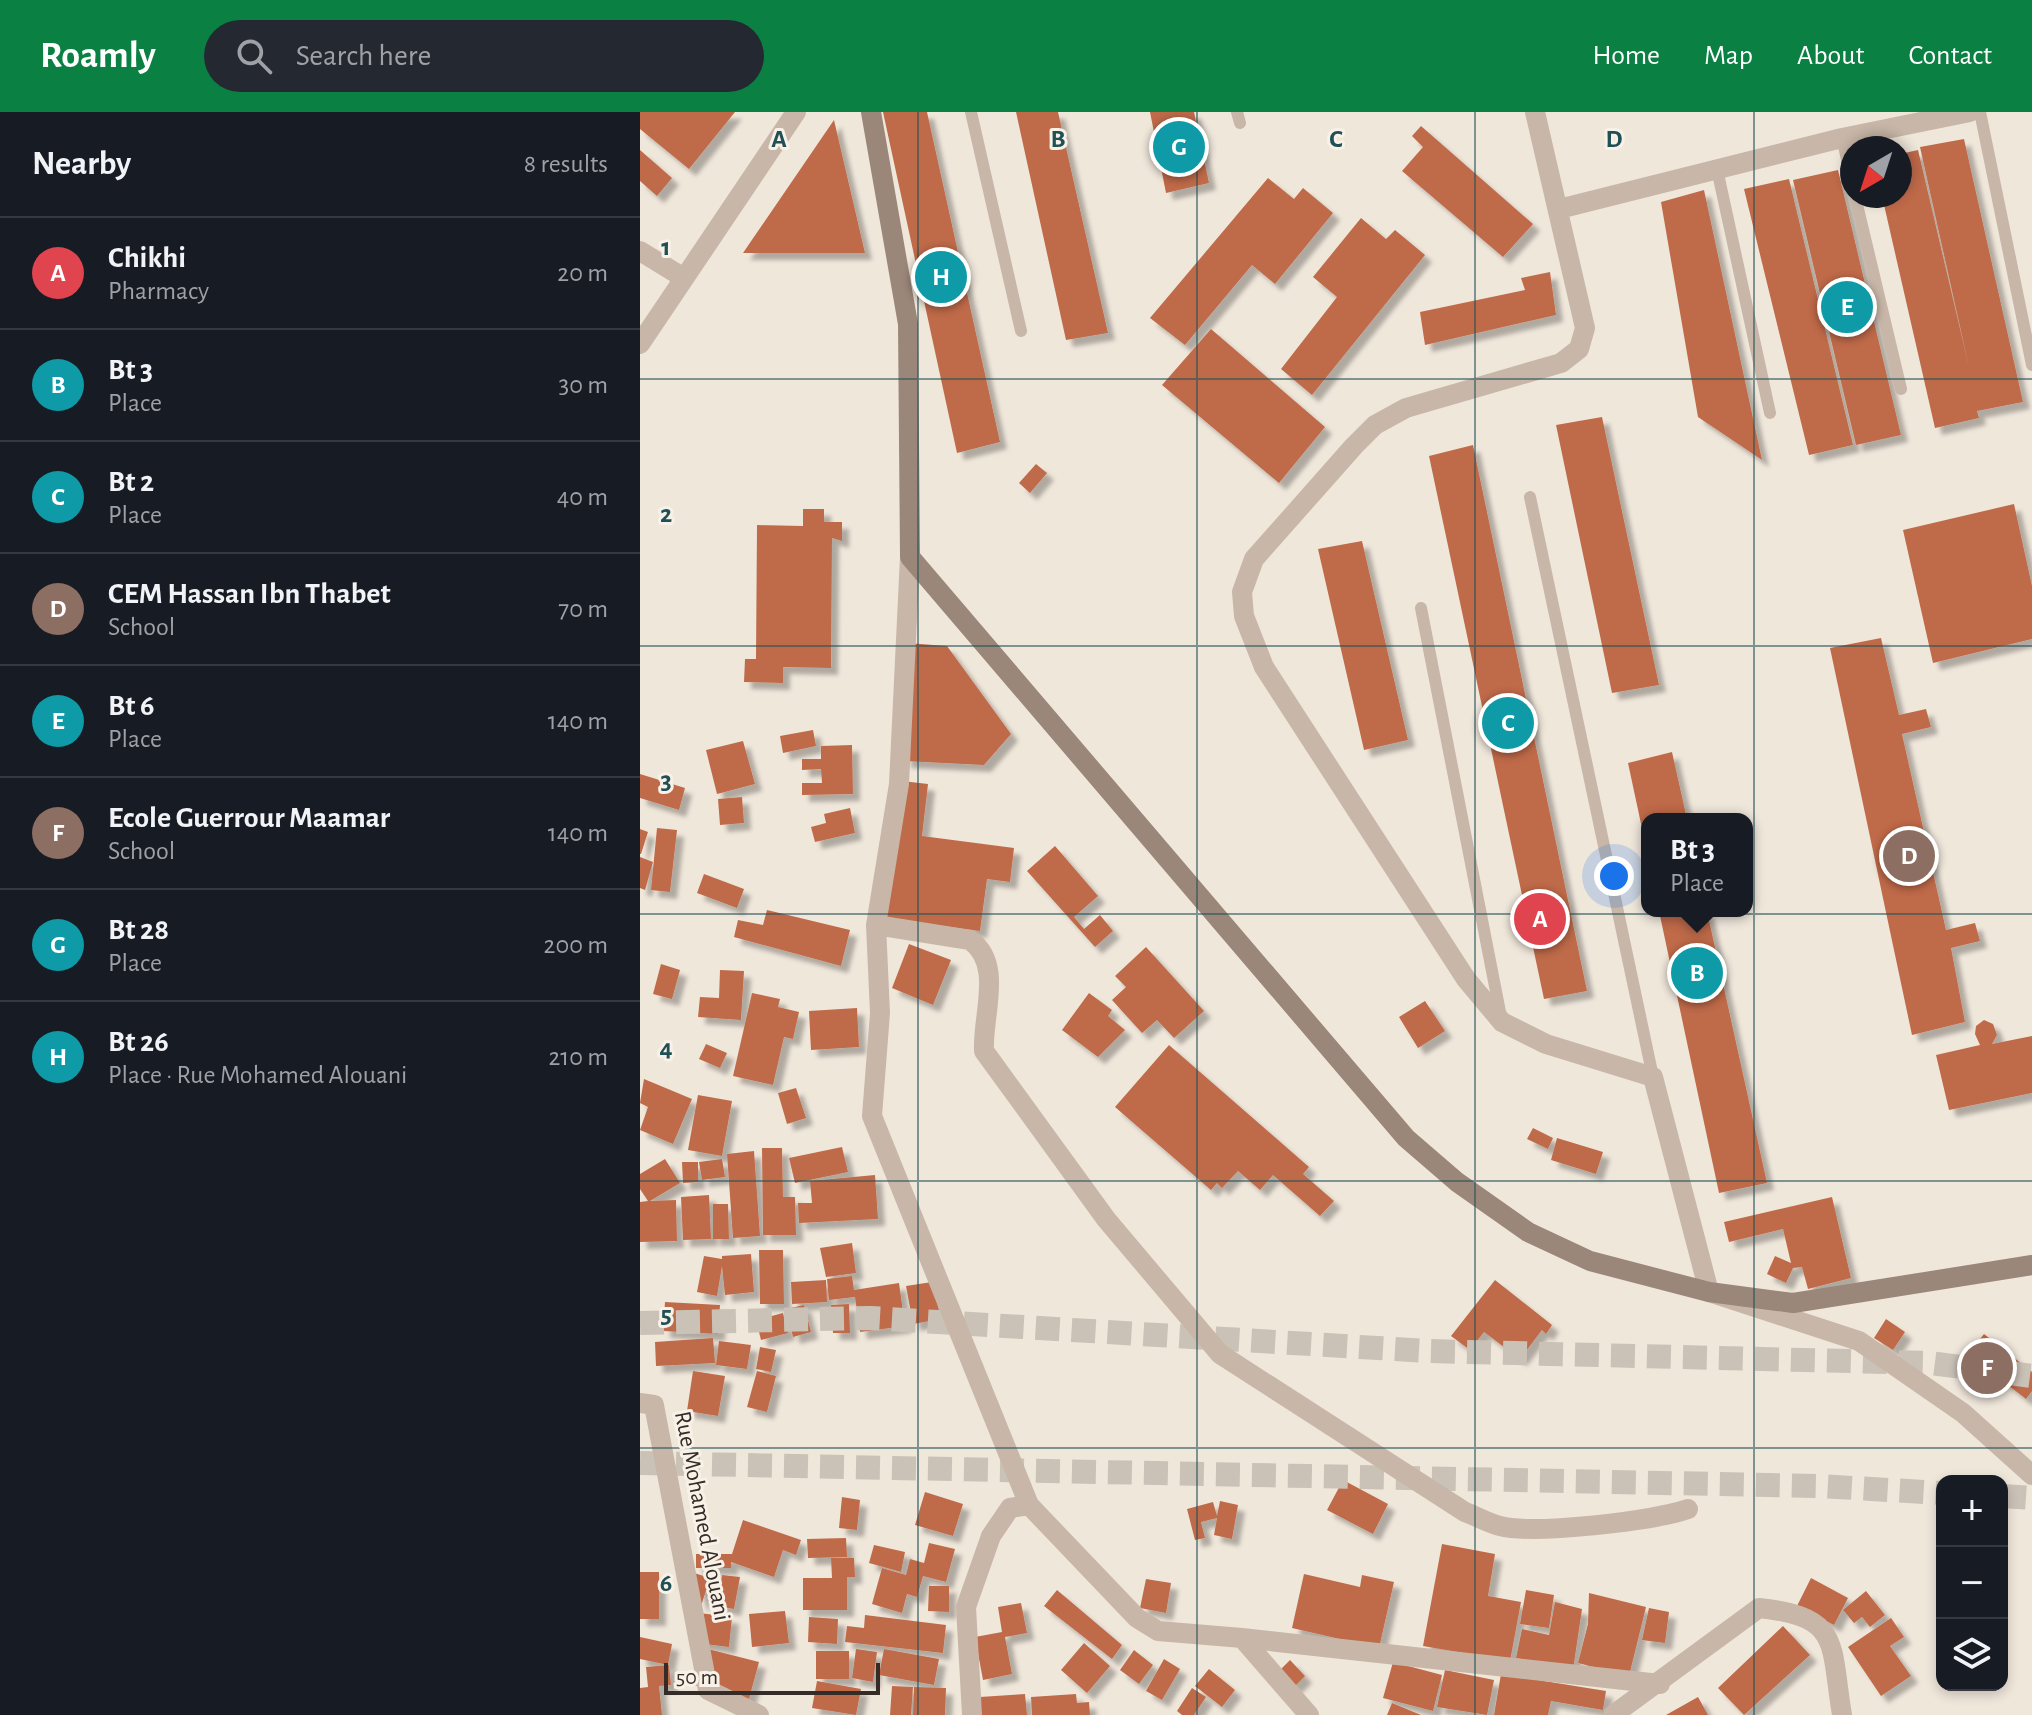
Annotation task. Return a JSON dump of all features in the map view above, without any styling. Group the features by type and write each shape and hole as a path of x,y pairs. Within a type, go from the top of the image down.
{"street":[{"path":"640,344 796,112"},
{"path":"871,112 908,324 910,557 899,784 876,925 880,1013 872,1116 1029,1505 1120,1596 1137,1618 1158,1631 1660,1684"},
{"path":"1535,112 1585,328 1579,349 1561,363 1406,408 1375,425 1254,559 1242,592 1244,616 1264,667 1466,979 1502,1022 1546,1044 1653,1077 1709,1292"},
{"path":"1852,136 1970,112"},
{"path":"1559,209 1840,138"},
{"path":"640,251 684,278"},
{"path":"910,557 1406,1138 1457,1182 1528,1232 1590,1261 1709,1292 1859,1341 1963,1413 2032,1475"},
{"path":"876,925 970,940 982,949 990,970 983,1026 984,1051 1106,1219 1220,1354 1465,1512 1502,1527 1599,1523 1670,1515 1688,1509"},
{"path":"1709,1292 1793,1303 2032,1265"},
{"name":"Rue Mohamed Alouani","path":"640,1403 654,1405 708,1690 759,1715"},
{"path":"972,1715 966,1607 991,1536 1010,1508 1029,1505"},
{"path":"1613,1715 1660,1684 1759,1608 1791,1612 1818,1622 1831,1645 1842,1715"},
{"path":"1242,1638 1309,1715"}],"lane":[{"path":"971,112 1021,331"},
{"path":"1980,112 2032,365"},
{"path":"1717,169 1770,413"},
{"path":"1858,208 1901,389"},
{"path":"1530,497 1653,1077"},
{"path":"1421,608 1502,1022"}],"building":[{"path":"640,112 735,112 689,169 640,129"},
{"path":"883,112 927,112 1000,442 957,453"},
{"path":"1016,112 1058,112 1108,333 1066,340"},
{"path":"1150,112 1194,112 1209,183 1166,193"},
{"path":"834,120 865,253 743,253"},
{"path":"1421,126 1533,224 1503,257 1402,171 1423,147 1412,136"},
{"path":"1964,139 2023,402 1977,411 1979,418 1935,428 1885,208 1912,208 1912,151 1918,150 1969,367 1920,147"},
{"path":"640,150 672,178 657,196 640,181"},
{"path":"1838,170 1840,208 1847,208 1901,435 1856,445 1793,180"},
{"path":"1268,178 1294,199 1303,188 1333,213 1275,284 1252,265 1185,345 1150,318"},
{"path":"1789,179 1853,445 1809,455 1744,189"},
{"path":"1704,190 1762,460 1698,417 1661,202"},
{"path":"1361,218 1386,239 1395,230 1425,255 1312,395 1281,369 1337,297 1313,277"},
{"path":"1550,272 1556,315 1425,345 1420,312 1525,290 1521,278"},
{"path":"1211,329 1325,427 1279,483 1162,385"},
{"path":"1602,417 1659,685 1612,693 1556,425"},
{"path":"1473,445 1587,991 1544,999 1429,456"},
{"path":"1036,464 1047,473 1030,493 1019,483"},
{"path":"2014,504 2032,586 2032,639 1933,663 1903,530"},
{"path":"803,509 824,509 824,522 842,522 842,541 832,538 831,668 783,667 783,683 744,682 745,659 756,659 757,525 803,526"},
{"path":"1362,541 1408,740 1364,750 1318,549"},
{"path":"1881,638 1899,715 1926,709 1931,727 1902,734 1946,930 1975,923 1980,941 1951,948 1965,1022 1912,1035 1830,648"},
{"path":"907,643 947,646 1011,734 984,765 904,761"},
{"path":"813,730 816,746 783,753 780,736"},
{"path":"743,741 755,784 717,794 706,750"},
{"path":"852,745 853,794 802,795 802,783 822,783 821,769 802,770 802,759 821,759 821,746"},
{"path":"1672,752 1686,813 1641,813 1641,824 1628,763"},
{"path":"640,774 685,788 679,810 640,798"},
{"path":"902,781 928,784 922,836 1014,848 1010,882 987,879 980,931 884,918"},
{"path":"742,797 744,823 720,825 718,799"},
{"path":"850,808 855,833 815,842 811,827 826,823 824,814"},
{"path":"657,828 677,830 670,892 651,890"},
{"path":"640,829 648,832 641,854 640,854"},
{"path":"1055,846 1098,896 1074,917 1084,929 1100,915 1113,931 1095,947 1027,871"},
{"path":"640,857 653,862 645,890 640,888"},
{"path":"704,874 744,889 737,908 697,893"},
{"path":"767,910 850,930 841,966 734,937 738,920 763,925"},
{"path":"1660,917 1708,917 1767,1183 1719,1193"},
{"path":"909,944 951,960 933,1005 892,988"},
{"path":"1146,947 1204,1011 1174,1038 1157,1020 1142,1033 1112,1000 1126,987 1115,976"},
{"path":"661,964 680,970 672,999 653,994"},
{"path":"720,970 744,971 741,1020 698,1017 700,997 719,998"},
{"path":"752,993 780,999 778,1007 799,1012 793,1039 784,1037 773,1085 733,1076"},
{"path":"1089,993 1112,1010 1108,1016 1125,1030 1098,1057 1062,1030"},
{"path":"1425,1001 1445,1031 1418,1048 1399,1017"},
{"path":"857,1008 859,1047 811,1050 809,1011"},
{"path":"1984,1020 1993,1024 1997,1035 1992,1044 2032,1036 2032,1093 1949,1110 1936,1055 1980,1045 1975,1034 1976,1026"},
{"path":"706,1044 727,1053 720,1068 699,1059"},
{"path":"1169,1045 1309,1167 1303,1174 1334,1201 1320,1216 1273,1175 1260,1190 1238,1171 1222,1188 1217,1183 1211,1190 1115,1107"},
{"path":"644,1079 692,1099 673,1144 640,1130 648,1107 640,1103"},
{"path":"796,1088 806,1118 787,1124 778,1093"},
{"path":"698,1095 732,1101 722,1156 688,1150"},
{"path":"1533,1128 1553,1138 1548,1149 1527,1139"},
{"path":"1557,1138 1603,1152 1596,1174 1551,1160"},
{"path":"842,1147 848,1172 795,1183 789,1158"},
{"path":"762,1148 782,1148 783,1197 795,1197 796,1235 763,1235"},
{"path":"754,1151 760,1236 733,1238 727,1154"},
{"path":"665,1159 680,1183 650,1201 676,1200 677,1241 640,1242 640,1202 648,1201 640,1189 640,1174"},
{"path":"722,1159 725,1177 702,1180 699,1162"},
{"path":"682,1162 698,1162 698,1182 683,1183"},
{"path":"875,1175 878,1219 799,1223 798,1203 812,1203 810,1181"},
{"path":"709,1195 711,1239 683,1240 681,1197"},
{"path":"1832,1197 1851,1278 1808,1289 1802,1267 1793,1268 1786,1283 1767,1274 1775,1256 1791,1263 1783,1229 1729,1242 1724,1222"},
{"path":"713,1204 728,1204 729,1239 713,1239"},
{"path":"852,1243 856,1273 826,1277 820,1248"},
{"path":"759,1250 783,1250 784,1304 760,1304"},
{"path":"751,1254 754,1292 725,1295 722,1266 717,1296 697,1292 704,1256 722,1259 722,1256"},
{"path":"852,1276 854,1290 899,1283 905,1326 860,1332 855,1297 829,1300 827,1279"},
{"path":"826,1280 827,1302 792,1304 791,1282"},
{"path":"1495,1280 1552,1325 1546,1334 1542,1330 1520,1359 1484,1332 1470,1350 1451,1336"},
{"path":"932,1282 941,1319 913,1324 906,1286"},
{"path":"665,1302 720,1305 718,1334 663,1331"},
{"path":"849,1304 850,1333 833,1333 831,1305"},
{"path":"804,1305 811,1332 793,1337 786,1309"},
{"path":"783,1313 788,1333 761,1340 756,1320"},
{"path":"1886,1319 1905,1332 1893,1350 1874,1338"},
{"path":"1984,1334 2032,1372 2032,1391 2026,1399 1968,1354"},
{"path":"713,1338 715,1363 656,1366 655,1342"},
{"path":"719,1341 751,1345 747,1369 716,1365"},
{"path":"760,1347 776,1350 771,1372 756,1369"},
{"path":"693,1371 725,1376 718,1416 687,1411"},
{"path":"757,1371 776,1376 767,1412 747,1407"},
{"path":"1343,1480 1388,1504 1373,1534 1327,1510"},
{"path":"925,1492 963,1504 953,1536 915,1525"},
{"path":"842,1497 860,1500 857,1530 839,1528"},
{"path":"1220,1501 1238,1505 1232,1539 1214,1535 1217,1518 1201,1522 1205,1538 1195,1540 1187,1509 1213,1502 1217,1516"},
{"path":"743,1520 801,1540 796,1555 783,1550 774,1577 731,1562 731,1568 696,1568 696,1554 732,1554"},
{"path":"846,1538 847,1557 808,1558 807,1539"},
{"path":"929,1543 955,1549 946,1582 923,1576 917,1597 907,1594 902,1613 872,1604 882,1568 906,1575 910,1559 924,1563"},
{"path":"1442,1544 1495,1554 1488,1596 1521,1602 1510,1661 1423,1646"},
{"path":"874,1545 905,1552 901,1572 869,1563"},
{"path":"831,1558 854,1558 855,1577 847,1577 847,1610 803,1610 803,1578 832,1578"},
{"path":"640,1572 659,1572 659,1619 640,1619"},
{"path":"691,1572 710,1578 701,1606"},
{"path":"1304,1574 1360,1587 1362,1575 1394,1582 1379,1648 1292,1628"},
{"path":"722,1575 740,1577 734,1609 717,1606"},
{"path":"1811,1578 1848,1598 1834,1625 1797,1606"},
{"path":"1146,1579 1171,1583 1166,1613 1140,1608"},
{"path":"929,1586 949,1586 949,1612 928,1611"},
{"path":"1057,1590 1122,1645 1112,1659 1044,1606"},
{"path":"1526,1590 1554,1595 1549,1628 1520,1624"},
{"path":"1866,1591 1885,1615 1870,1627 1862,1617 1854,1623 1843,1610"},
{"path":"1589,1593 1646,1607 1629,1676 1578,1663 1588,1624"},
{"path":"1555,1602 1582,1609 1573,1670 1516,1658 1522,1629 1549,1635"},
{"path":"1021,1603 1027,1633 1005,1637 1012,1674 983,1680 975,1637 1002,1632 998,1607"},
{"path":"1649,1608 1669,1612 1665,1643 1642,1640"},
{"path":"785,1611 789,1643 752,1647 749,1614"},
{"path":"699,1613 732,1617 729,1647 696,1643"},
{"path":"865,1615 946,1625 943,1653 845,1642 847,1626 864,1628"},
{"path":"809,1617 838,1619 837,1644 808,1642"},
{"path":"1891,1618 1904,1637 1890,1646 1911,1676 1881,1696 1848,1647"},
{"path":"1783,1626 1810,1655 1744,1715 1718,1688"},
{"path":"640,1637 672,1644 668,1665 640,1659"},
{"path":"1084,1643 1110,1666 1087,1693 1061,1670"},
{"path":"704,1648 759,1662 749,1699 694,1685"},
{"path":"856,1649 877,1652 873,1682 852,1678"},
{"path":"884,1649 939,1659 934,1685 879,1675"},
{"path":"1134,1650 1153,1665 1139,1684 1120,1670"},
{"path":"816,1651 849,1651 849,1679 816,1679"},
{"path":"1164,1659 1180,1669 1162,1700 1146,1691"},
{"path":"1290,1660 1305,1676 1294,1687 1279,1671"},
{"path":"1393,1662 1442,1675 1433,1711 1383,1698"},
{"path":"669,1665 671,1685 659,1686 662,1715 640,1715 640,1688 648,1687 646,1667"},
{"path":"1209,1669 1235,1690 1222,1707 1195,1686"},
{"path":"1445,1670 1494,1680 1487,1715 1437,1707"},
{"path":"1501,1674 1606,1691 1603,1710 1551,1701 1548,1715 1494,1715"},
{"path":"817,1681 861,1689 856,1715 812,1708"},
{"path":"892,1686 913,1687 911,1715 890,1715"},
{"path":"914,1687 946,1688 945,1715 913,1715"},
{"path":"1192,1688 1206,1697 1194,1715 1182,1715 1177,1711"},
{"path":"1025,1694 1027,1715 981,1715 980,1697"},
{"path":"1076,1694 1077,1703 1089,1702 1090,1715 1032,1715 1031,1697"},
{"path":"1698,1697 1708,1715 1666,1715"},
{"path":"1392,1703 1421,1715 1387,1715"}],"tunnel":[{"path":"640,1323 870,1318 1428,1351 1930,1363 2032,1376"},
{"path":"640,1463 1819,1486 1936,1493"},
{"path":"2008,1496 2032,1498"}],"place":[{"name":"Bt 28","path":"1179,147"},
{"name":"Bt 26","path":"941,277"},
{"name":"Bt 6","path":"1847,307"},
{"name":"Bt 2","path":"1508,723"},
{"name":"CEM Hassan Ibn Thabet","path":"1909,856"},
{"name":"Chikhi","path":"1540,919"},
{"name":"Bt 3","path":"1697,973"},
{"name":"Ecole Guerrour Maamar","path":"1987,1368"}]}
